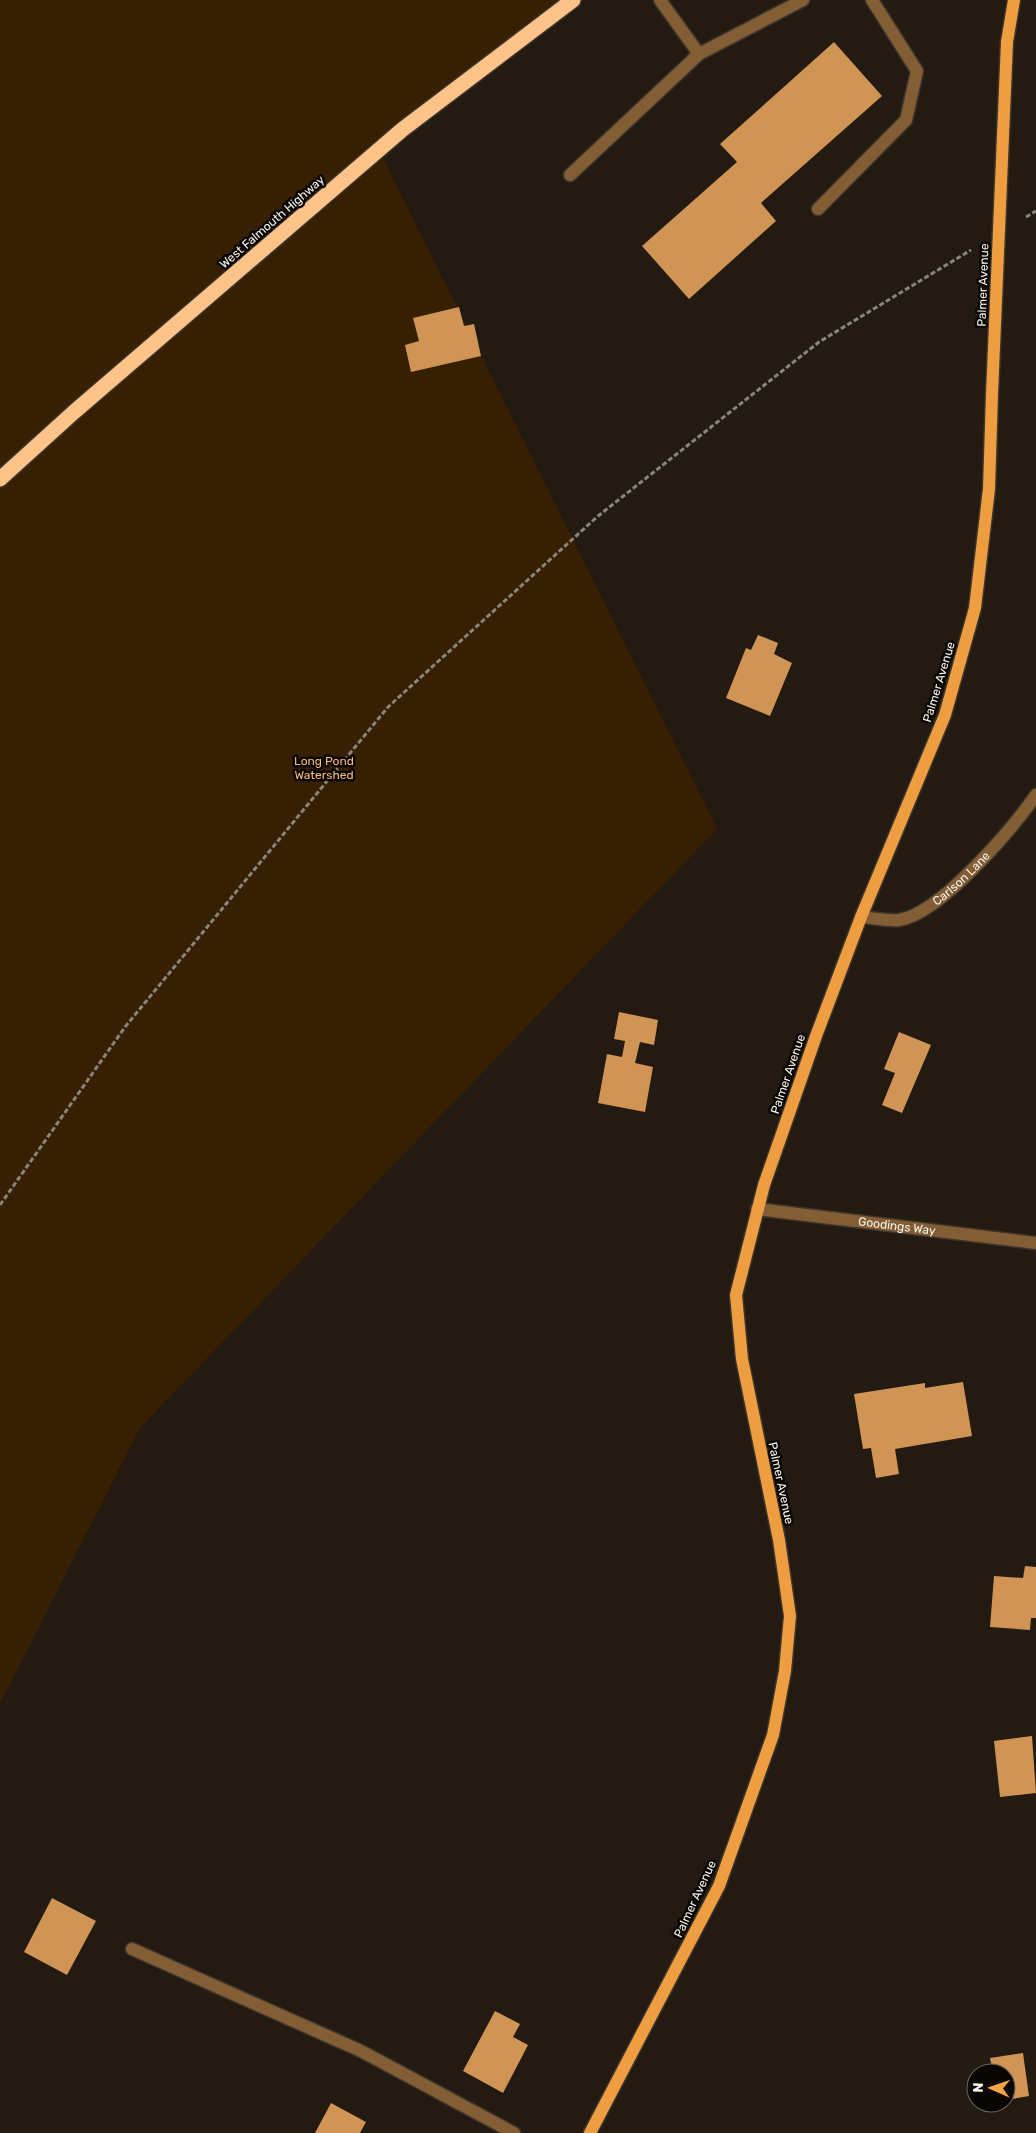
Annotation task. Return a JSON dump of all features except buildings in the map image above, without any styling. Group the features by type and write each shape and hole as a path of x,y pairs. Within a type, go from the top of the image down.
{"highway":[{"name":"West Falmouth Highway","path":"0,479 74,412 403,129 573,0"}],"main road":[{"name":"Palmer Avenue","path":"590,2133 719,1886 773,1735 785,1671 790,1616 780,1540 742,1359 736,1295 757,1209 816,1036 861,917 945,715 975,608 989,489 1008,42 1014,0"}],"street":[{"path":"660,0 699,54"},
{"path":"570,174 699,54 803,0"},
{"path":"818,209 906,120 917,71 872,0"},
{"name":"Carlson Lane","path":"861,917 899,920 929,908 973,868 1020,817 1036,795"},
{"name":"Goodings Way","path":"757,1209 1036,1243"},
{"path":"132,1949 361,2051 514,2133"}],"path":[{"path":"1019,221 1036,211"},
{"path":"0,1205 125,1027 388,707 598,516 819,342 978,246"}],"green space":[{"name":"Long Pond Watershed","path":"0,0 572,0 377,146 717,829 140,1428 0,1704"}]}
